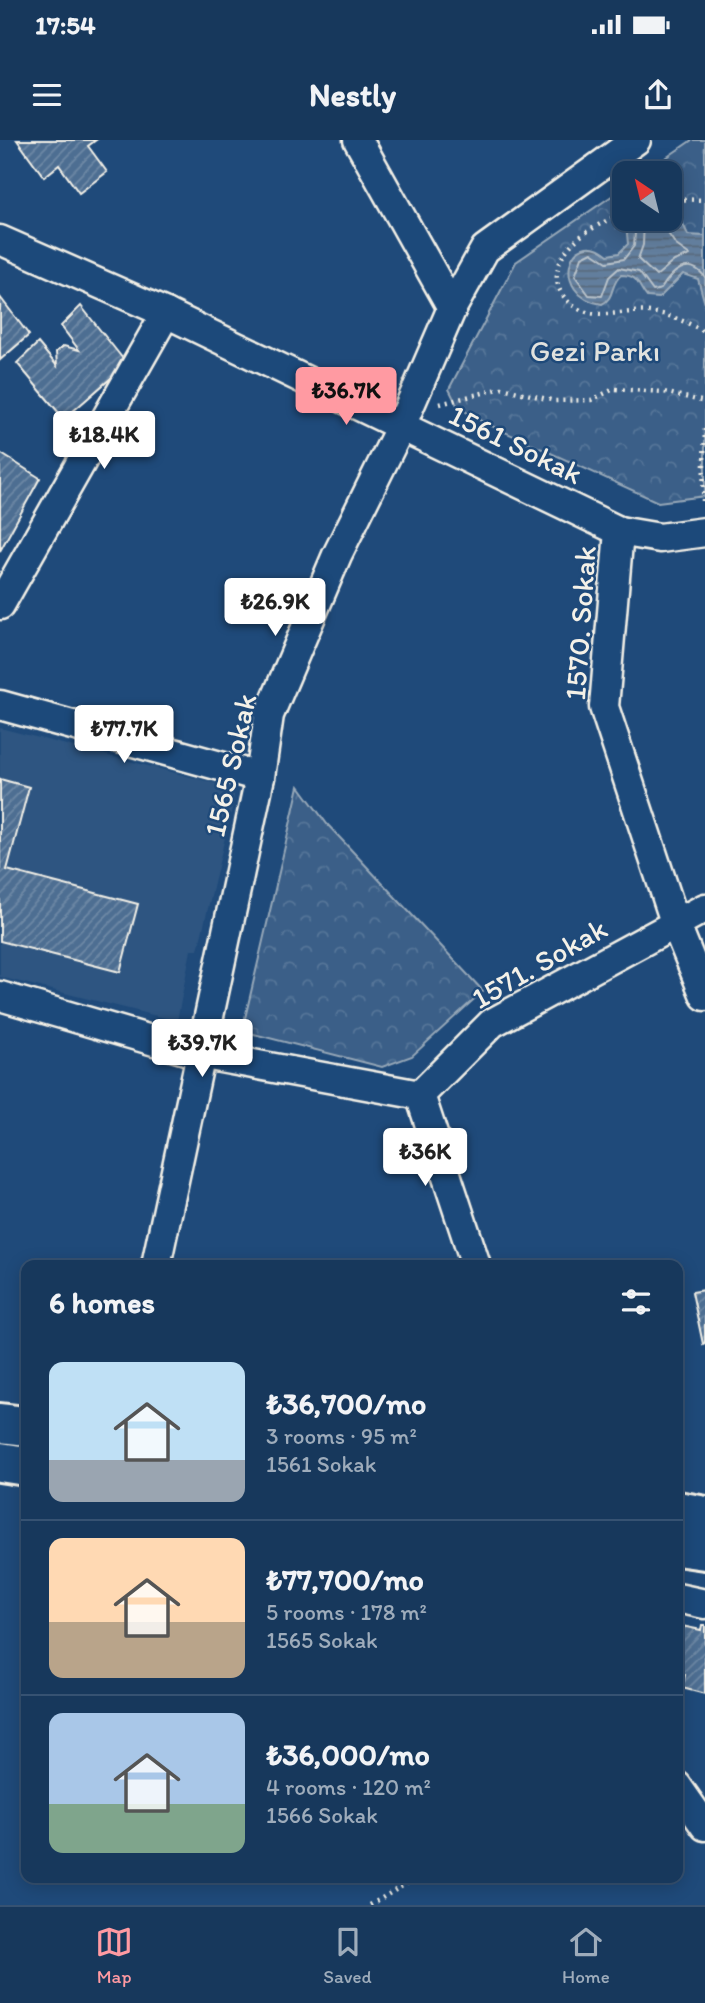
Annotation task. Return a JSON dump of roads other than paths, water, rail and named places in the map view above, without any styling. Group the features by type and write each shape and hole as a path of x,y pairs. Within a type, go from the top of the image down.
{"main road":[{"path":"0,1423 21,1425"},
{"path":"0,1462 21,1465"},
{"path":"683,1512 705,1516"},
{"path":"683,1547 705,1550"}],"street":[{"path":"358,140 452,308"},
{"name":"1565 Sokak","path":"157,1260 260,777 269,715 337,555 401,426 452,308 485,249 636,140"},
{"name":"1561 Sokak","path":"0,240 166,313 619,531 660,538 705,532"},
{"path":"0,605 166,313"},
{"name":"1570. Sokak","path":"619,531 604,707 676,925 705,996"},
{"path":"0,705 260,777"},
{"name":"1571. Sokak","path":"420,1095 492,1023 705,908"},
{"path":"0,996 199,1054 420,1095 474,1260"},
{"path":"683,1599 705,1604"},
{"path":"683,1795 705,1826"}],"water":[{"path":"682,222 688,235 705,236 705,304 698,279 683,274 659,298 647,297 635,279 621,275 609,298 602,304 585,298 575,288 570,277 570,264 575,254 583,248 594,248 608,255 619,253 628,244 627,231 682,231"}],"park label":[{"name":"Gezi Parkı","path":"595,350"}]}
